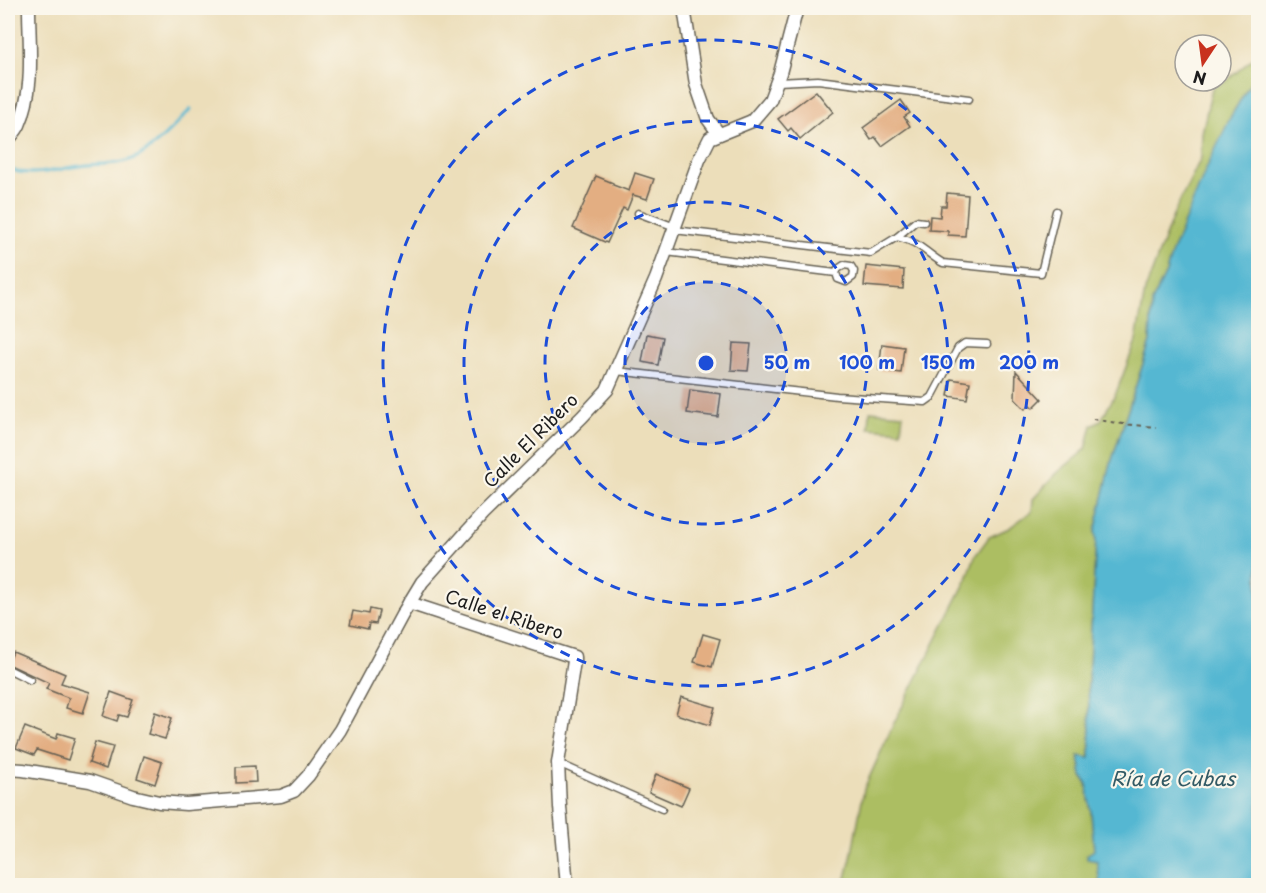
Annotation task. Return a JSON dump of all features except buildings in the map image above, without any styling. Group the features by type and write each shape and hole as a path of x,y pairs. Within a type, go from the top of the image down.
{"street":[{"path":"8,140 18,127 26,104 29,84 29,8"},
{"path":"684,8 696,84 708,119 719,134"},
{"name":"Calle El Ribero","path":"8,769 90,781 133,796 159,802 186,804 281,796 294,791 308,776 340,730 422,582 482,515 607,390 656,279 699,160 710,138 752,121 770,100 797,8"},
{"name":"Calle el Ribero","path":"409,603 574,657 558,763 567,885"}],"lane":[{"path":"777,82 818,80 969,99"},
{"path":"897,237 919,245 934,258 944,262 1041,273 1056,211"},
{"path":"638,213 674,229 872,253 916,221 924,222"},
{"path":"666,252 836,273"},
{"path":"615,371 837,396 925,402 932,397 958,348 965,343 987,344"},
{"path":"8,669 30,680"},
{"path":"558,763 662,809"}],"path":[{"path":"1093,419 1156,427"}],"green space":[{"path":"1258,54 1258,70 1231,116 1152,302 1150,342 1111,463 1095,532 1088,685 1090,759 1079,757 1082,776 1087,784 1100,885 844,886 864,789 894,723 967,579 975,556 989,537 1009,528 1032,511 1033,499 1057,473 1086,449 1092,425 1101,420 1116,393 1136,341 1145,291 1174,213 1201,158 1202,133 1211,93 1233,93 1233,75"},
{"path":"870,411 903,414 901,431 869,428"}],"water":[{"name":"Ría de Cubas","path":"1258,70 1258,885 1100,885 1097,861 1087,859 1087,855 1094,850 1087,784 1082,776 1079,756 1090,758 1088,685 1095,532 1111,463 1150,342 1152,302 1166,273 1172,252 1207,167 1231,116"}],"waterway":[{"path":"8,167 18,172 35,173 118,163 132,159 153,146 191,109"}]}
